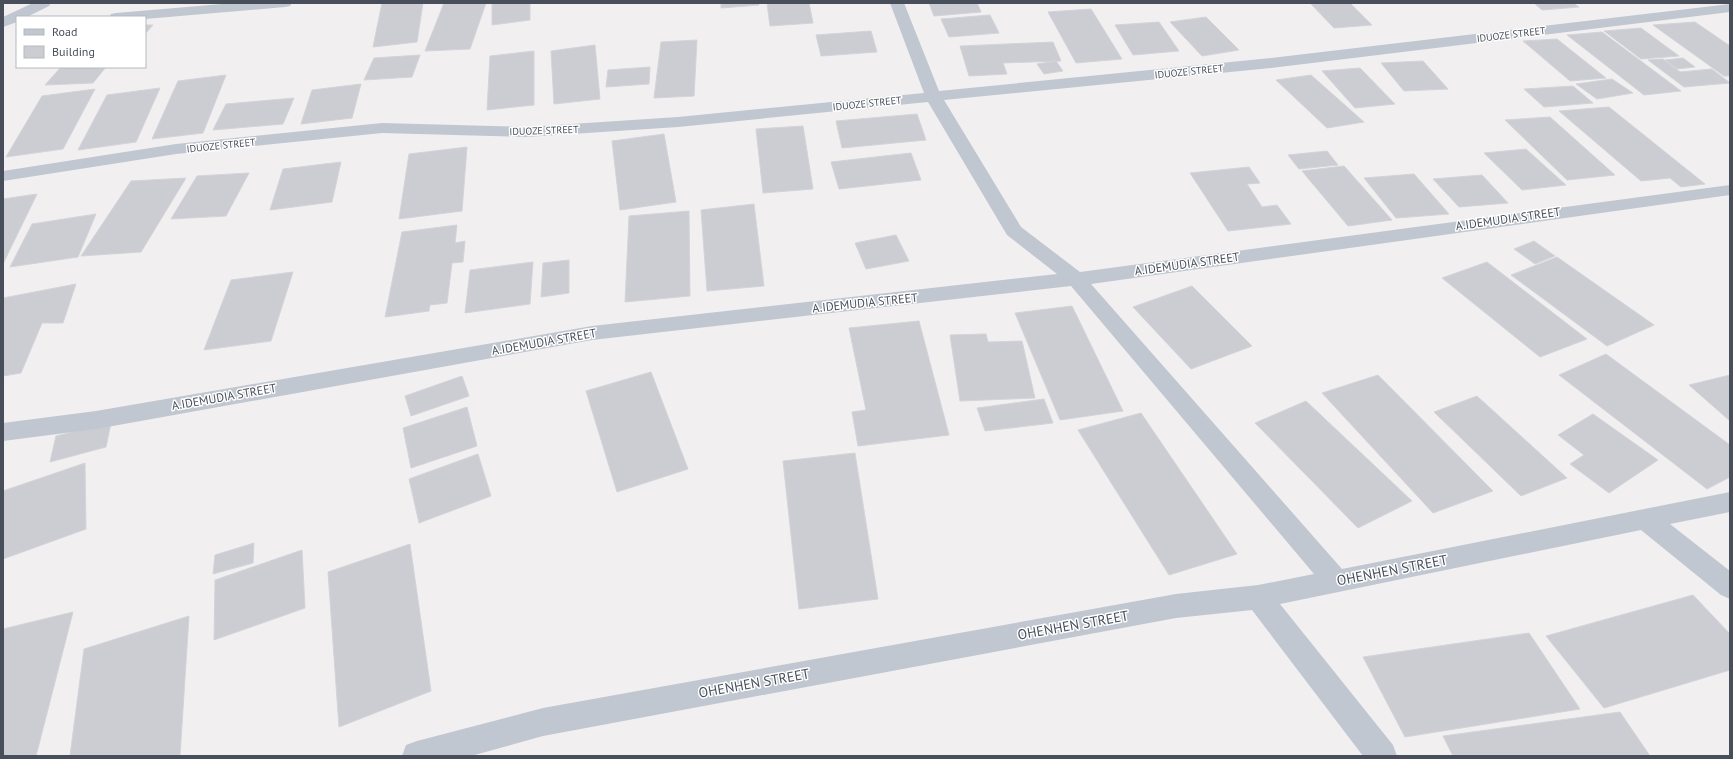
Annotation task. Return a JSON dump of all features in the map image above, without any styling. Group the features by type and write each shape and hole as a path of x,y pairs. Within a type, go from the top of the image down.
{"street":[{"path":"3,22 44,3"},
{"path":"128,16 285,3"},
{"path":"897,3 934,96 1014,231 1076,279 1336,581"},
{"name":"IDUOZE STREET","path":"3,176 176,149 382,128 526,132 678,122 1271,63 1730,8"},
{"path":"3,26 16,25"},
{"name":"A.IDEMUDIA STREET","path":"3,432 104,418 592,333 1076,279 1730,190"},
{"name":"OHENHEN STREET","path":"417,756 543,722 1176,606 1258,597 1730,502"},
{"path":"1645,519 1730,587"},
{"path":"1258,597 1382,756"}],"building":[{"path":"382,3 423,3 417,42 373,47"},
{"path":"444,3 486,3 470,49 425,51"},
{"path":"492,3 530,3 530,20 492,25"},
{"path":"721,3 758,3 759,5 721,8"},
{"path":"767,3 809,3 813,23 770,26"},
{"path":"929,3 977,3 981,12 934,16"},
{"path":"1310,3 1350,3 1372,25 1334,28"},
{"path":"1534,3 1573,3 1579,7 1542,10"},
{"path":"1091,9 1122,59 1076,63 1048,12"},
{"path":"990,15 999,33 949,37 941,19"},
{"path":"1206,17 1239,50 1202,56 1170,22"},
{"path":"1159,22 1179,51 1133,55 1115,25"},
{"path":"1695,22 1730,46 1730,76 1724,76 1653,25"},
{"path":"146,25 153,25 146,33"},
{"path":"1641,28 1679,56 1641,59 1604,31"},
{"path":"871,31 877,52 821,56 816,35"},
{"path":"1602,32 1681,91 1644,95 1567,35"},
{"path":"1557,39 1606,78 1570,81 1523,41"},
{"path":"697,40 694,96 654,98 661,42"},
{"path":"1053,42 1061,61 1003,63 1007,74 969,76 960,46"},
{"path":"595,45 600,99 554,104 551,51"},
{"path":"534,51 534,105 487,110 490,56"},
{"path":"420,55 412,77 364,80 374,58"},
{"path":"1683,58 1695,67 1677,69 1665,60"},
{"path":"1663,59 1680,72 1712,69 1730,83 1684,87 1648,60"},
{"path":"1056,61 1063,71 1044,74 1037,64"},
{"path":"1423,61 1448,89 1404,91 1381,63"},
{"path":"650,67 649,84 606,87 608,70"},
{"path":"60,68 105,68 93,83 45,85"},
{"path":"1360,68 1395,104 1355,108 1322,71"},
{"path":"226,75 203,133 152,139 178,81"},
{"path":"1311,75 1364,122 1327,128 1276,80"},
{"path":"1612,79 1633,93 1597,99 1576,84"},
{"path":"361,84 352,118 301,124 312,90"},
{"path":"1573,86 1593,103 1544,107 1524,89"},
{"path":"160,88 136,142 78,150 107,95"},
{"path":"95,89 63,149 6,157 42,96"},
{"path":"294,98 283,124 213,130 226,104"},
{"path":"1609,107 1705,184 1681,187 1670,178 1641,181 1559,111"},
{"path":"917,114 926,140 842,148 836,121"},
{"path":"1550,117 1615,175 1567,180 1505,120"},
{"path":"803,126 813,189 763,193 756,129"},
{"path":"664,134 676,202 620,210 612,141"},
{"path":"467,147 462,211 399,219 409,154"},
{"path":"1526,149 1566,185 1522,190 1484,153"},
{"path":"1327,151 1338,165 1299,169 1288,155"},
{"path":"911,153 921,180 839,189 831,162"},
{"path":"341,162 332,202 270,210 283,169"},
{"path":"1344,166 1392,220 1348,226 1302,171"},
{"path":"1249,167 1260,183 1247,184 1262,207 1277,205 1291,224 1228,231 1190,173"},
{"path":"249,173 226,216 171,219 197,176"},
{"path":"1414,174 1449,214 1396,218 1364,178"},
{"path":"1482,175 1508,203 1459,207 1433,179"},
{"path":"186,178 141,252 81,256 131,181"},
{"path":"37,194 3,264 3,199"},
{"path":"754,204 764,286 707,291 701,210"},
{"path":"689,211 690,296 625,302 629,216"},
{"path":"96,214 78,257 10,267 32,224"},
{"path":"457,225 455,243 465,241 463,262 452,263 447,303 430,305 429,311 385,317 402,232"},
{"path":"896,235 909,261 866,269 855,243"},
{"path":"1534,241 1555,256 1535,264 1514,249"},
{"path":"1557,257 1654,325 1607,346 1511,275"},
{"path":"569,260 569,293 541,297 543,263"},
{"path":"533,262 530,304 465,313 470,270"},
{"path":"1487,262 1587,339 1540,357 1442,278"},
{"path":"293,272 271,341 204,350 231,280"},
{"path":"76,284 63,323 42,323 21,373 3,376 3,298"},
{"path":"1192,286 1252,346 1191,369 1133,307"},
{"path":"1072,306 1123,411 1060,420 1015,313"},
{"path":"919,321 949,435 858,446 852,412 866,410 849,328"},
{"path":"986,334 988,342 1022,341 1035,398 960,401 950,335"},
{"path":"1606,354 1730,445 1730,477 1707,489 1559,375"},
{"path":"651,372 688,469 617,492 586,391"},
{"path":"1378,375 1493,491 1433,513 1322,393"},
{"path":"1730,375 1730,421 1689,385"},
{"path":"462,376 469,396 411,416 405,396"},
{"path":"1477,396 1567,478 1521,496 1434,412"},
{"path":"1044,399 1053,423 985,431 977,408"},
{"path":"1306,401 1412,501 1358,528 1255,423"},
{"path":"467,407 477,446 411,468 403,428"},
{"path":"1141,413 1237,554 1169,575 1078,430"},
{"path":"1593,414 1658,460 1609,493 1570,464 1584,455 1558,435"},
{"path":"111,423 106,447 50,462 56,436"},
{"path":"855,453 878,599 799,609 783,461"},
{"path":"478,454 491,496 419,523 409,479"},
{"path":"85,463 86,529 3,559 3,491"},
{"path":"254,543 253,563 213,574 215,555"},
{"path":"410,544 431,691 339,727 328,572"},
{"path":"302,550 305,608 214,640 215,580"},
{"path":"1693,595 1730,634 1730,670 1604,708 1546,636"},
{"path":"73,612 36,756 3,756 3,629"},
{"path":"189,616 180,756 70,756 84,649"},
{"path":"1529,633 1580,709 1405,737 1363,657"},
{"path":"1620,712 1650,756 1453,756 1443,736"}]}
